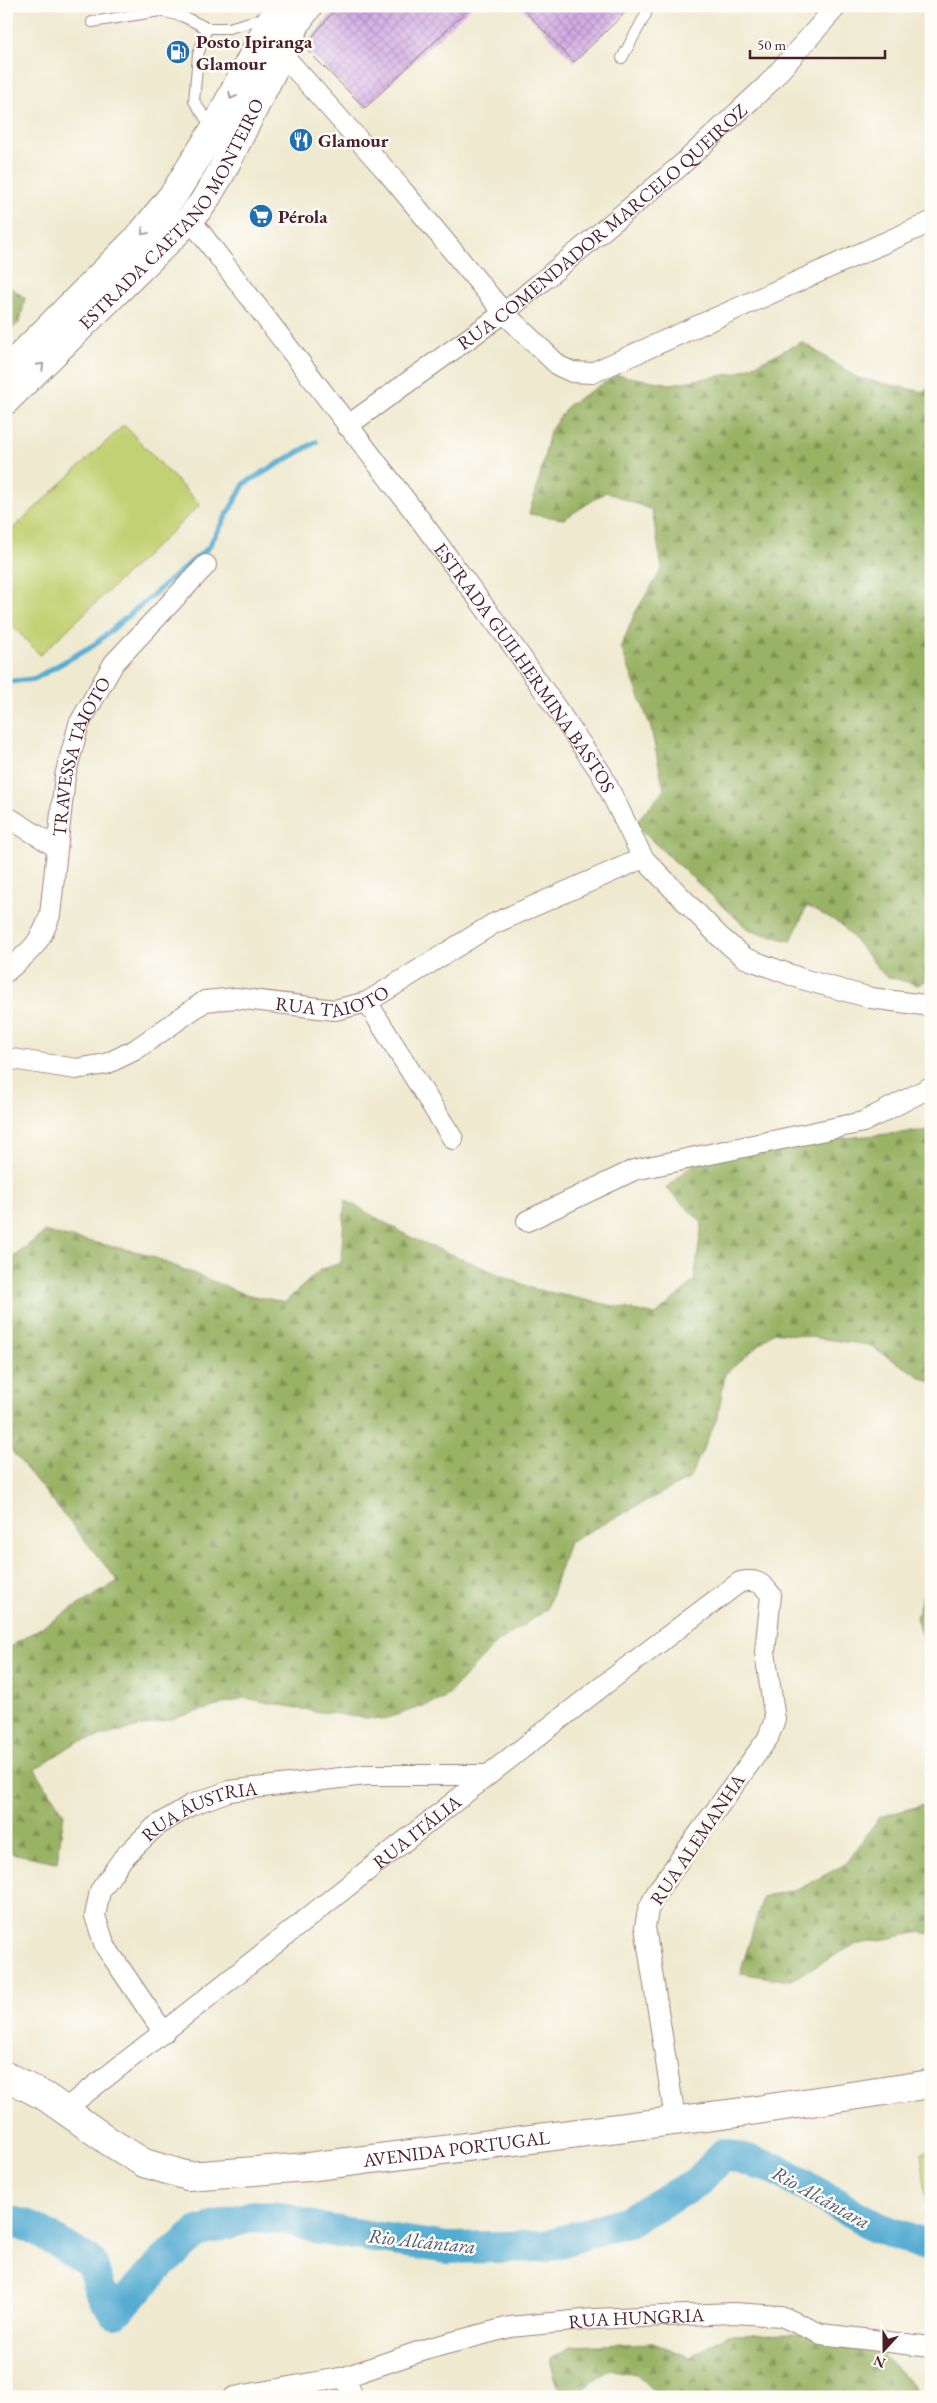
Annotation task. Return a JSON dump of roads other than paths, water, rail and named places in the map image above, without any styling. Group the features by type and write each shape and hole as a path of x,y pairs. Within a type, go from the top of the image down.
{"street":[{"name":"ESTRADA CAETANO MONTEIRO","path":"6,400 190,219 203,203 222,171 298,20 308,6"},
{"name":"RUA COMENDADOR MARCELO QUEIROZ","path":"347,426 504,313 679,167 767,85 837,6"},
{"name":"ESTRADA CAETANO MONTEIRO","path":"6,371 141,235 174,194 214,130 276,11"},
{"path":"282,54 389,174 504,313 560,366 572,372 592,373 931,222"},
{"name":"ESTRADA GUILHERMINA BASTOS","path":"190,219 416,514 516,650 601,773 643,858 720,937 745,958 802,980 872,998 928,1002"},
{"name":"TRAVESSA TAIOTO","path":"6,972 34,948 44,933 50,915 65,776 79,724 114,663 206,565"},
{"path":"6,816 56,848"},
{"name":"RUA TAIOTO","path":"6,1058 76,1069 106,1064 135,1050 206,1001 236,998 334,1010 368,1002 492,924 643,858"},
{"path":"368,1002 453,1139"},
{"path":"527,1220 634,1170 863,1122 931,1087"},
{"name":"RUA ITÁLIA","path":"65,2109 488,1774 740,1582 754,1580 762,1584 771,1595"},
{"name":"RUA ALEMANHA","path":"675,2119 645,1928 648,1910 658,1890 768,1738 775,1719 765,1652 771,1595"},
{"name":"RUA ÁUSTRIA","path":"164,2032 105,1946 95,1916 100,1892 123,1858 155,1827 191,1805 229,1791 366,1775 488,1774"},
{"name":"AVENIDA PORTUGAL","path":"6,2076 65,2109 110,2142 144,2163 188,2176 308,2167 763,2109 931,2084"},
{"name":"RUA HUNGRIA","path":"234,2397 345,2377 427,2349 510,2327 604,2318 733,2313 781,2316 820,2334 931,2347"},
{"path":"345,2377 353,2397"}],"lane":[{"path":"622,58 646,14 647,6"},
{"path":"92,22 160,11 182,16 207,28 229,28 276,11"},
{"path":"207,28 198,55 194,101 214,130"}],"waterway":[{"path":"6,682 34,679 94,645 208,548 245,483 316,442"},
{"name":"Rio Alcântara","path":"6,2221 29,2226 91,2262 100,2290 115,2313 163,2262 198,2232 253,2216 289,2219 320,2229 447,2248 546,2246 628,2221 696,2183 724,2154 776,2169 876,2227 931,2247"}],"place":[{"name":"Posto Ipiranga Glamour","path":"178,52"},
{"name":"Glamour","path":"301,140"},
{"name":"Pérola","path":"261,216"}]}
